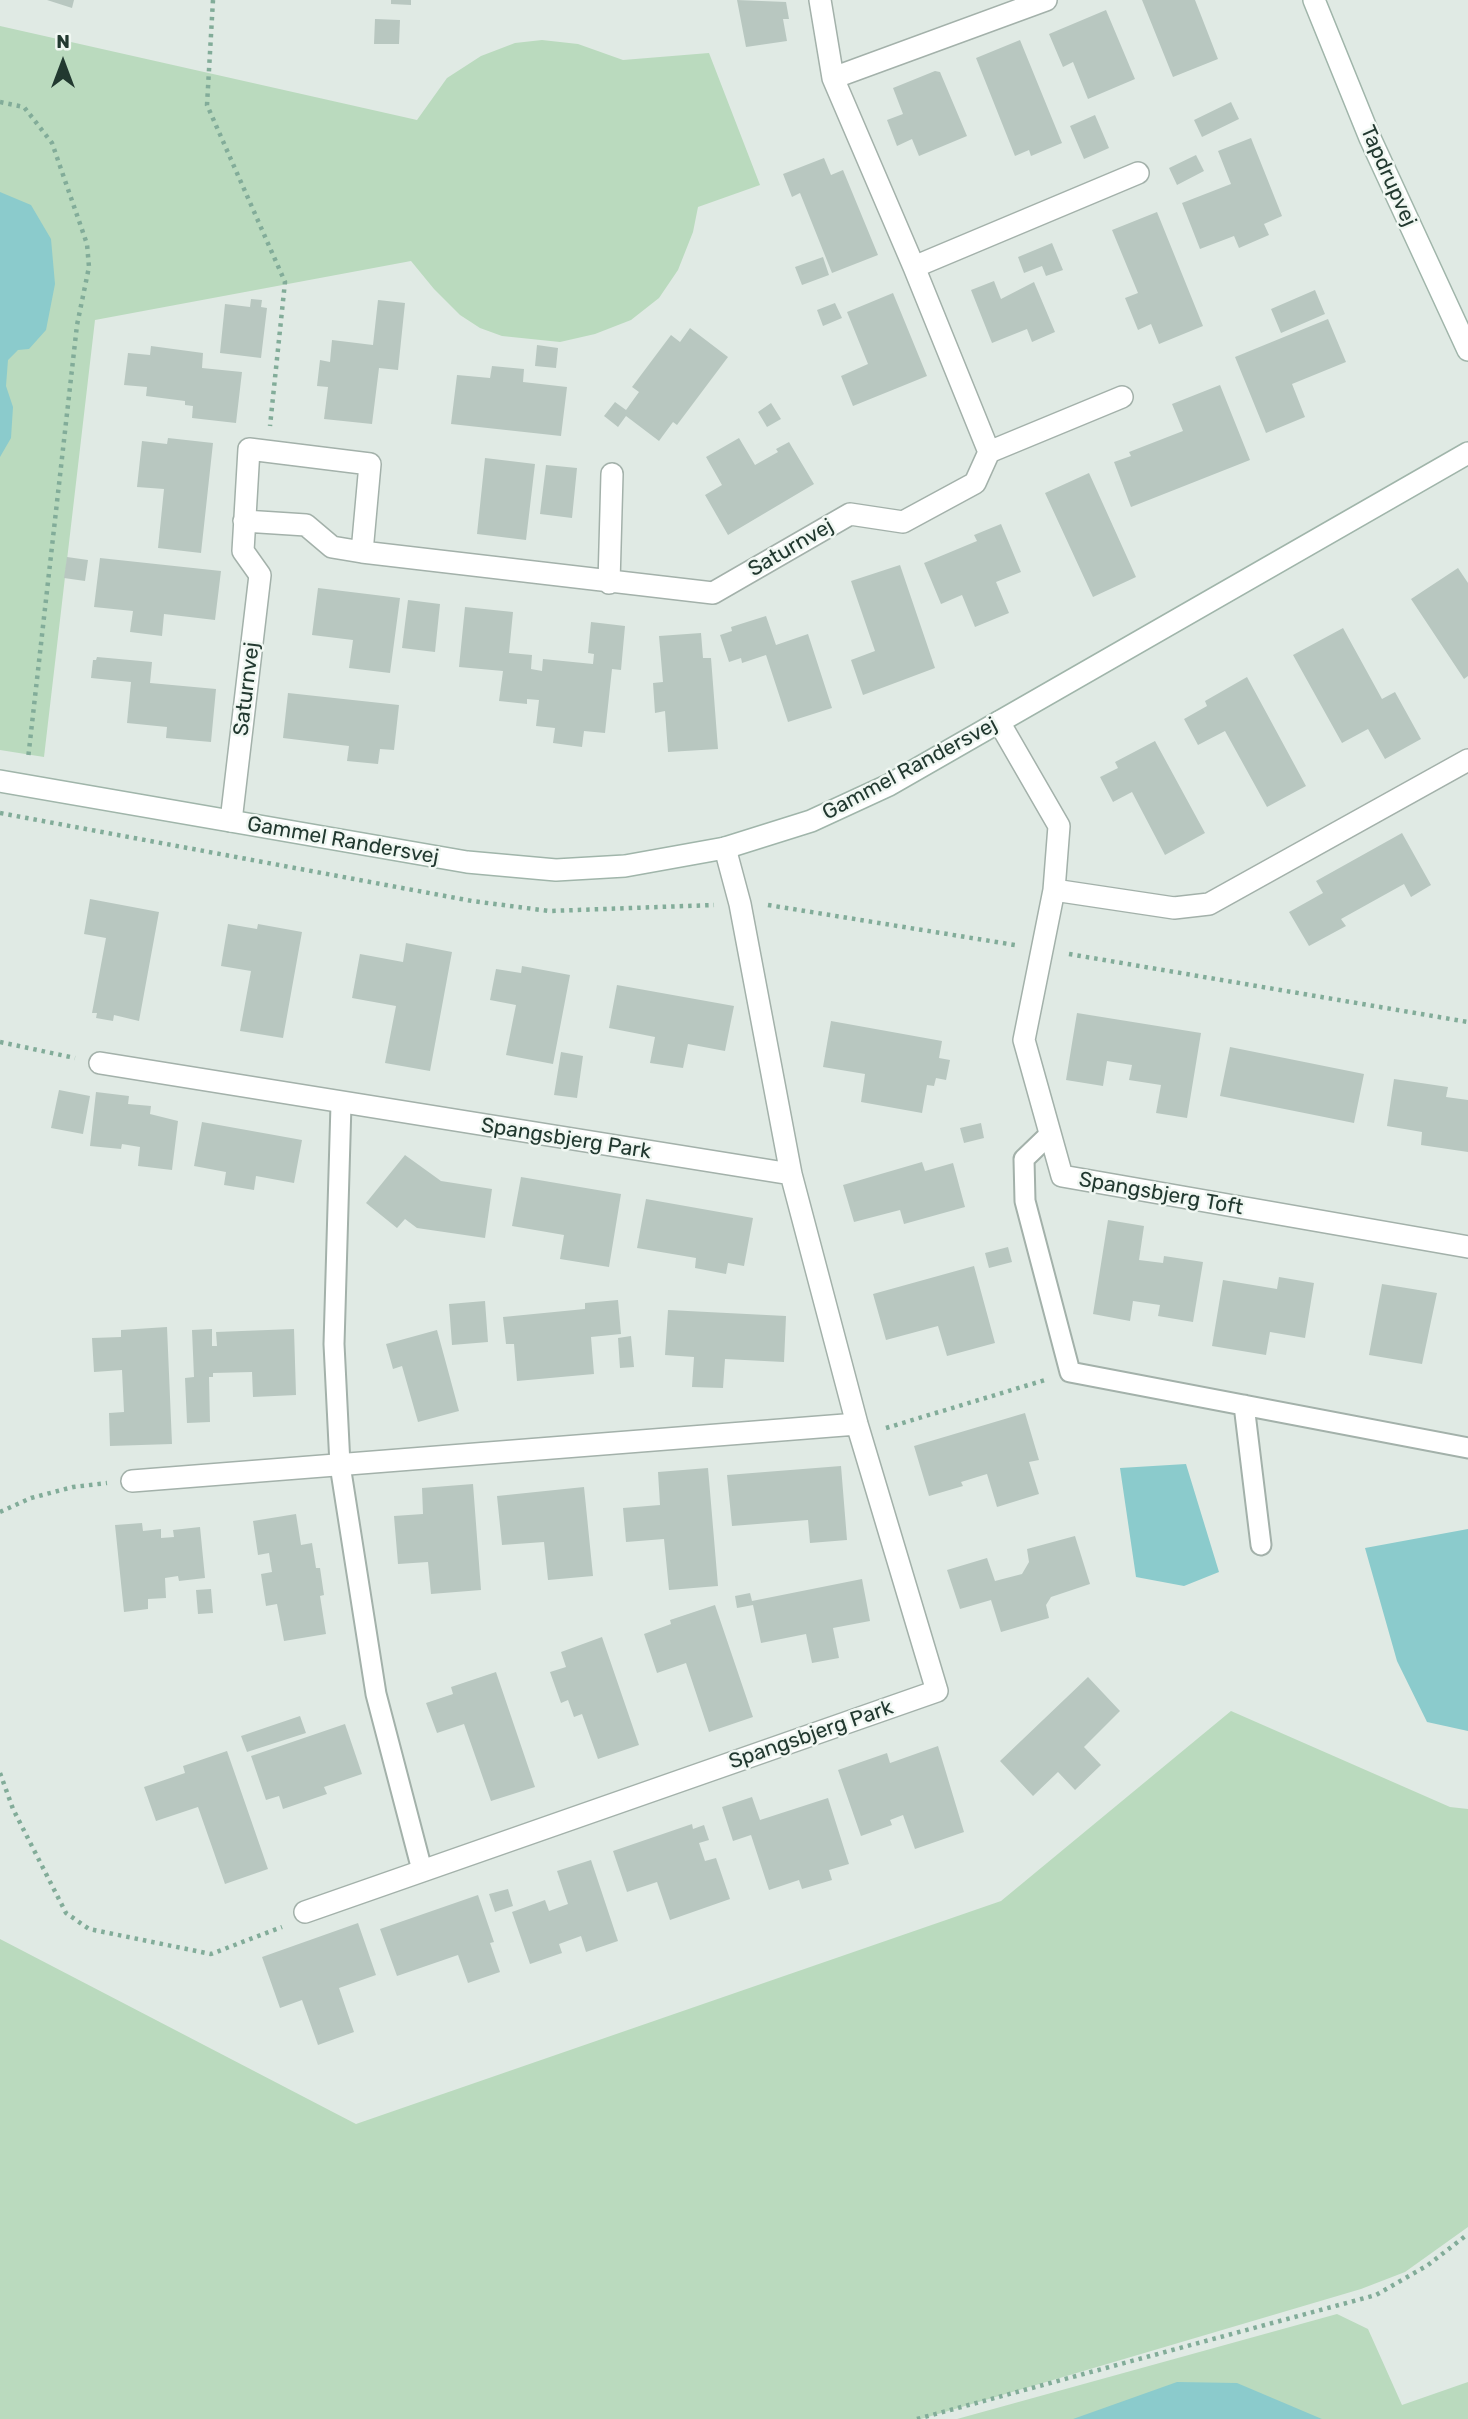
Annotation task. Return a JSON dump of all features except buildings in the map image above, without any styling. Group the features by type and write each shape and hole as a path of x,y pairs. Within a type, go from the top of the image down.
{"street":[{"path":"820,0 832,78 914,267 989,452 1122,397"},
{"path":"832,78 1046,0"},
{"name":"Tapdrupvej","path":"1314,0 1376,150 1468,350"},
{"path":"914,267 1139,173"},
{"name":"Saturnvej","path":"231,821 260,575 243,551 249,449 267,450"},
{"path":"267,450 370,464 362,552"},
{"name":"Saturnvej","path":"244,521 306,525 332,547 362,552 713,593 850,514 903,523 975,483 989,452"},
{"name":"Gammel Randersvej","path":"0,781 467,862 556,870 625,866 725,848 811,821 889,785 1468,453"},
{"path":"610,583 612,474"},
{"name":"Spangsbjerg Toft","path":"999,722 1059,827 1054,890 1024,1040 1062,1177 1468,1247"},
{"path":"1054,890 1174,908 1209,904 1468,760"},
{"name":"Spangsbjerg Park","path":"305,1912 937,1691 859,1430 791,1174 740,904 725,848"},
{"name":"Spangsbjerg Park","path":"100,1063 341,1104 791,1174"},
{"path":"132,1481 859,1430"}],"lane":[{"path":"341,1104 334,1344 340,1465 376,1694 422,1870"},
{"path":"1050,1134 1024,1159 1026,1200 1070,1372 1468,1448"},
{"path":"1244,1405 1261,1545"}],"path":[{"path":"213,0 207,105 285,282 267,450"},
{"path":"0,102 24,107 52,143 87,244 89,267 77,324 25,786"},
{"path":"0,1042 100,1063"},
{"path":"859,1430 1070,1372"},
{"path":"0,1512 31,1498 73,1487 132,1481"},
{"path":"0,1773 13,1809 66,1913 89,1929 211,1954 291,1923 305,1912"},
{"path":"917,2419 1376,2295 1428,2265 1468,2234"}],"green space":[{"path":"0,26 417,120 447,78 481,56 515,43 542,40 578,44 623,60 709,53 760,185 698,207 693,232 678,270 659,298 631,320 595,334 560,342 502,336 480,328 460,315 411,261 95,320 44,757 0,750"},
{"path":"1231,1711 1450,1807 1468,1809 1468,2227 1405,2272 1361,2289 921,2419 0,2419 0,1939 356,2124 1001,1901"},
{"path":"1337,2314 1368,2329 1402,2405 1468,2382 1468,2419 957,2419"}],"water":[{"path":"0,192 31,205 51,239 55,284 46,330 29,349 18,350 8,360 6,386 13,407 11,438 0,457"},
{"path":"1186,1464 1219,1572 1184,1586 1136,1577 1120,1468"},
{"path":"1468,1529 1468,1731 1427,1722 1397,1661 1365,1548"},
{"path":"1177,2382 1237,2383 1322,2419 1073,2419"}]}
